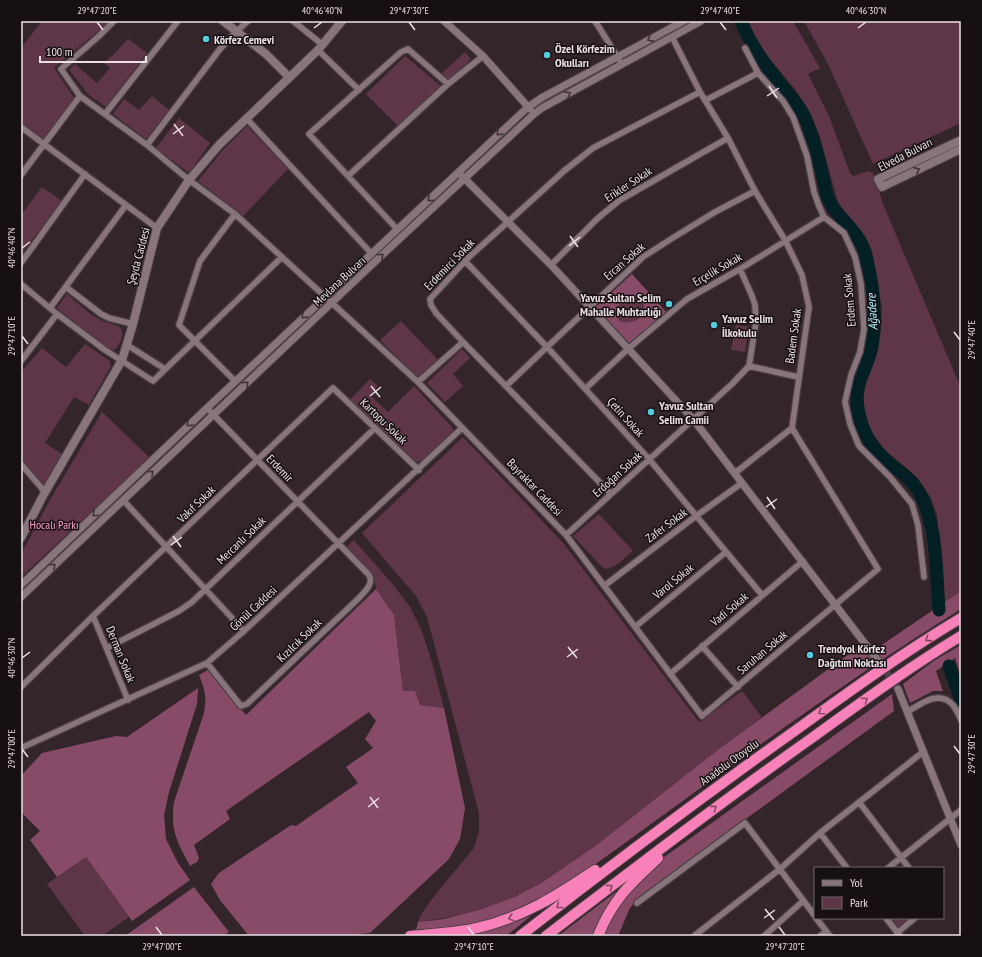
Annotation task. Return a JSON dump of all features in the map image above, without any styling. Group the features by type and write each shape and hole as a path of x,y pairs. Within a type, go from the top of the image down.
{"highway":[{"name":"Anadolu Otoyolu","path":"520,936 617,861 754,760 896,659 961,618"},
{"path":"546,936 699,819 871,695 961,636"},
{"path":"411,936 477,928 518,915 545,903 754,760"},
{"path":"598,936 605,918 631,883 699,819"}],"main road":[{"path":"224,21 266,54 289,77"},
{"name":"Şeyda Caddesi","path":"21,538 45,492 122,360 133,324 157,228 189,180 219,145 320,48 342,21"},
{"name":"Elveda Bulvarı","path":"961,140 878,179 882,187 961,150"}],"street":[{"name":"Bayraktar Caddesi","path":"114,21 61,69 80,96 147,145 189,180 235,214 418,382 566,535 702,716"},
{"path":"105,114 178,21"},
{"path":"147,145 220,49 248,21"},
{"path":"293,21 359,90"},
{"path":"444,21 483,56 534,114"},
{"path":"595,21 622,64"},
{"name":"Mevlana Bulvarı","path":"21,585 325,296 528,107 543,97 684,21"},
{"name":"Mevlana Bulvarı","path":"21,597 332,302 534,114 542,108 701,21"},
{"name":"Badem Sokak","path":"672,37 700,92 728,138 756,191 785,240 802,275 809,307 792,428"},
{"name":"Erdem Sokak","path":"746,48 758,73 783,101 794,117 810,164 816,199 824,217 844,232 855,256 861,284 864,329 860,352 851,375 845,402 850,424 859,446 890,476 912,504 918,525 924,576"},
{"path":"397,229 309,134 401,52 408,49 448,84"},
{"path":"348,176 448,84 483,56"},
{"path":"706,100 758,73"},
{"name":"Erdemirci Sokak","path":"611,494 436,313 431,305 430,299 465,261 564,171 592,148 700,92"},
{"path":"21,175 80,96"},
{"path":"246,118 371,253"},
{"path":"21,127 157,228"},
{"name":"Erikler Sokak","path":"551,265 598,218 620,200 728,138"},
{"path":"458,172 551,265 693,419 880,662"},
{"path":"21,263 85,174"},
{"name":"Ercan Sokak","path":"506,386 643,257 677,235 756,191"},
{"path":"50,308 126,205"},
{"path":"235,214 206,252 197,267 179,326 235,381"},
{"name":"Erçelik Sokak","path":"585,389 628,349 687,299 740,269 824,217"},
{"path":"21,284 57,314 105,350 153,381 282,257"},
{"name":"Çetin Sokak","path":"465,261 649,459 762,595"},
{"path":"740,269 752,296 756,313 749,366 798,377"},
{"path":"66,287 101,314 109,318 133,324"},
{"path":"21,361 57,314"},
{"path":"418,382 463,342"},
{"path":"127,345 166,369"},
{"name":"Erdoğan Sokak","path":"566,535 739,378 749,366"},
{"name":"Kartopu Sokak","path":"333,388 419,470"},
{"name":"Vakıf Sokak","path":"21,687 93,616 258,461 333,388"},
{"name":"Erdemir","path":"207,408 338,544"},
{"name":"Mercanlı Sokak","path":"107,648 179,611 192,602 375,428"},
{"name":"Gönül Caddesi","path":"21,748 207,663 244,631 419,470 462,428"},
{"path":"734,473 792,428 878,569 836,605"},
{"path":"21,464 45,492"},
{"name":"Zafer Sokak","path":"604,586 742,483"},
{"path":"123,500 244,631"},
{"name":"Kızılcık Sokak","path":"207,663 241,706 244,706 252,701 359,598 369,586 369,575 338,544"},
{"name":"Varol Sokak","path":"635,627 726,552"},
{"name":"Vadi Sokak","path":"670,674 803,561"},
{"name":"Saruhan Sokak","path":"702,716 836,605"},
{"name":"Derman Sokak","path":"93,616 128,700"},
{"path":"702,646 738,687"},
{"path":"898,689 961,845"},
{"path":"907,712 934,697 945,699 953,705 961,720"},
{"path":"694,936 780,869 820,833 923,752"},
{"path":"859,802 908,867"},
{"path":"889,867 961,810"},
{"path":"637,903 746,823 814,915"},
{"path":"820,833 846,867"},
{"path":"764,936 803,901"},
{"path":"818,919 830,936"},
{"path":"887,919 898,934 914,919"},
{"path":"820,936 826,930"}],"green space":[{"path":"42,21 110,21 54,68 74,98 45,140 21,123 21,48"},
{"path":"748,21 793,21 820,68 808,74 829,116 850,173 853,176 868,171 873,173 883,204 961,388 961,591 945,602 937,515 931,498 917,477 885,450 874,436 868,422 863,400 866,384 877,354 881,330 882,308 872,251 865,236 841,207 837,199 820,137 811,114 795,89 758,45"},
{"path":"804,21 961,21 961,123 873,164 829,66"},
{"path":"128,39 147,53 106,107 89,95 69,70 75,64 97,83 110,68 104,63"},
{"path":"465,52 471,59 449,81 441,74"},
{"path":"405,56 442,87 398,126 366,94"},
{"path":"152,96 169,110 146,139 113,114 124,99 139,110"},
{"path":"179,118 210,143 189,173 156,148"},
{"path":"247,126 288,169 243,216 198,181 222,151"},
{"path":"42,187 62,201 21,254 21,215"},
{"path":"632,274 666,312 630,344 596,307"},
{"path":"67,294 93,316 121,329 122,339 116,349 108,349 57,308"},
{"path":"401,321 438,360 418,378 380,340"},
{"path":"736,325 749,327 745,352 731,350"},
{"path":"85,344 110,361 111,366 89,405 74,397 45,443 62,454 44,486 21,459 21,372 42,348 66,367"},
{"path":"462,349 470,358 453,374 463,386 445,402 427,383"},
{"path":"370,379 378,386 370,395 388,412 414,386 452,427 454,432 423,461 415,462 350,400"},
{"name":"Hocalı Parkı","path":"102,412 150,458 21,577 21,554 50,500"},
{"path":"463,437 564,544 699,722 742,691 762,717 590,850 546,881 515,897 479,910 455,916 418,922 422,913 435,895 474,848 479,831 479,813 427,617 416,596 362,533"},
{"path":"599,514 633,551 615,566 607,568 603,568 573,536"},
{"path":"354,540 395,587 410,607 421,629 431,659 444,708 420,705 403,691 394,615 376,589 374,577 346,547"},
{"path":"86,857 129,917 102,936 85,936 47,884"},
{"path":"887,919 914,919 897,933"}],"shaded area":[{"path":"632,274 666,312 630,344 596,307","holes":["633,296 640,300 644,305 644,310 639,319 626,323 619,321 615,314 617,307 621,302"]},
{"path":"376,589 394,615 403,691 415,691 420,705 444,708 465,808 460,839 449,859 370,933 343,936 249,936 220,900 211,884 219,873 291,825 296,826 358,783 346,767 373,748 365,739 376,721 369,712 226,811 230,819 194,845 199,858 197,862 190,866 181,850 176,836 173,812 174,802 204,713 205,693 199,675 208,670 246,715"},
{"path":"961,591 961,609 838,690 570,881 537,900 483,921 458,926 416,930 418,922 444,919 482,909 515,897 543,882 594,847 719,749 860,646 867,655"},
{"path":"961,645 961,676 955,658 936,671 943,691 933,691 910,703 903,684 935,660"},
{"path":"198,688 197,704 169,792 164,815 166,839 178,863 190,880 132,921 86,857 57,877 30,840 40,831 21,812 21,776 42,753 116,736 127,737"},
{"path":"892,694 894,711 635,901 629,910 618,936 602,936 620,900 653,865"},
{"path":"194,887 229,932 223,936 125,936"},
{"path":"617,891 604,911 593,936 558,936"},
{"path":"531,916 506,936 445,936 504,926"}],"waterway":[{"name":"Ağadere","path":"741,21 760,56 802,112 814,142 829,200 835,210 859,238 865,252 872,287 874,322 871,351 858,388 857,402 859,413 865,433 872,444 888,462 912,482 923,499 932,529 939,610"},
{"name":"Ağadere","path":"949,666 961,700"}],"tunnel":[{"path":"881,664 898,689"}],"place":[{"name":"Körfez Cemevi","path":"206,39"},
{"name":"Özel Körfezim Okulları","path":"547,55"},
{"name":"Yavuz Sultan Selim Mahalle Muhtarlığı","path":"669,304"},
{"name":"Yavuz Selim İlkokulu","path":"714,325"},
{"name":"Yavuz Sultan Selim Camii","path":"651,412"},
{"name":"Trendyol Körfez Dağıtım Noktası","path":"810,655"}]}
